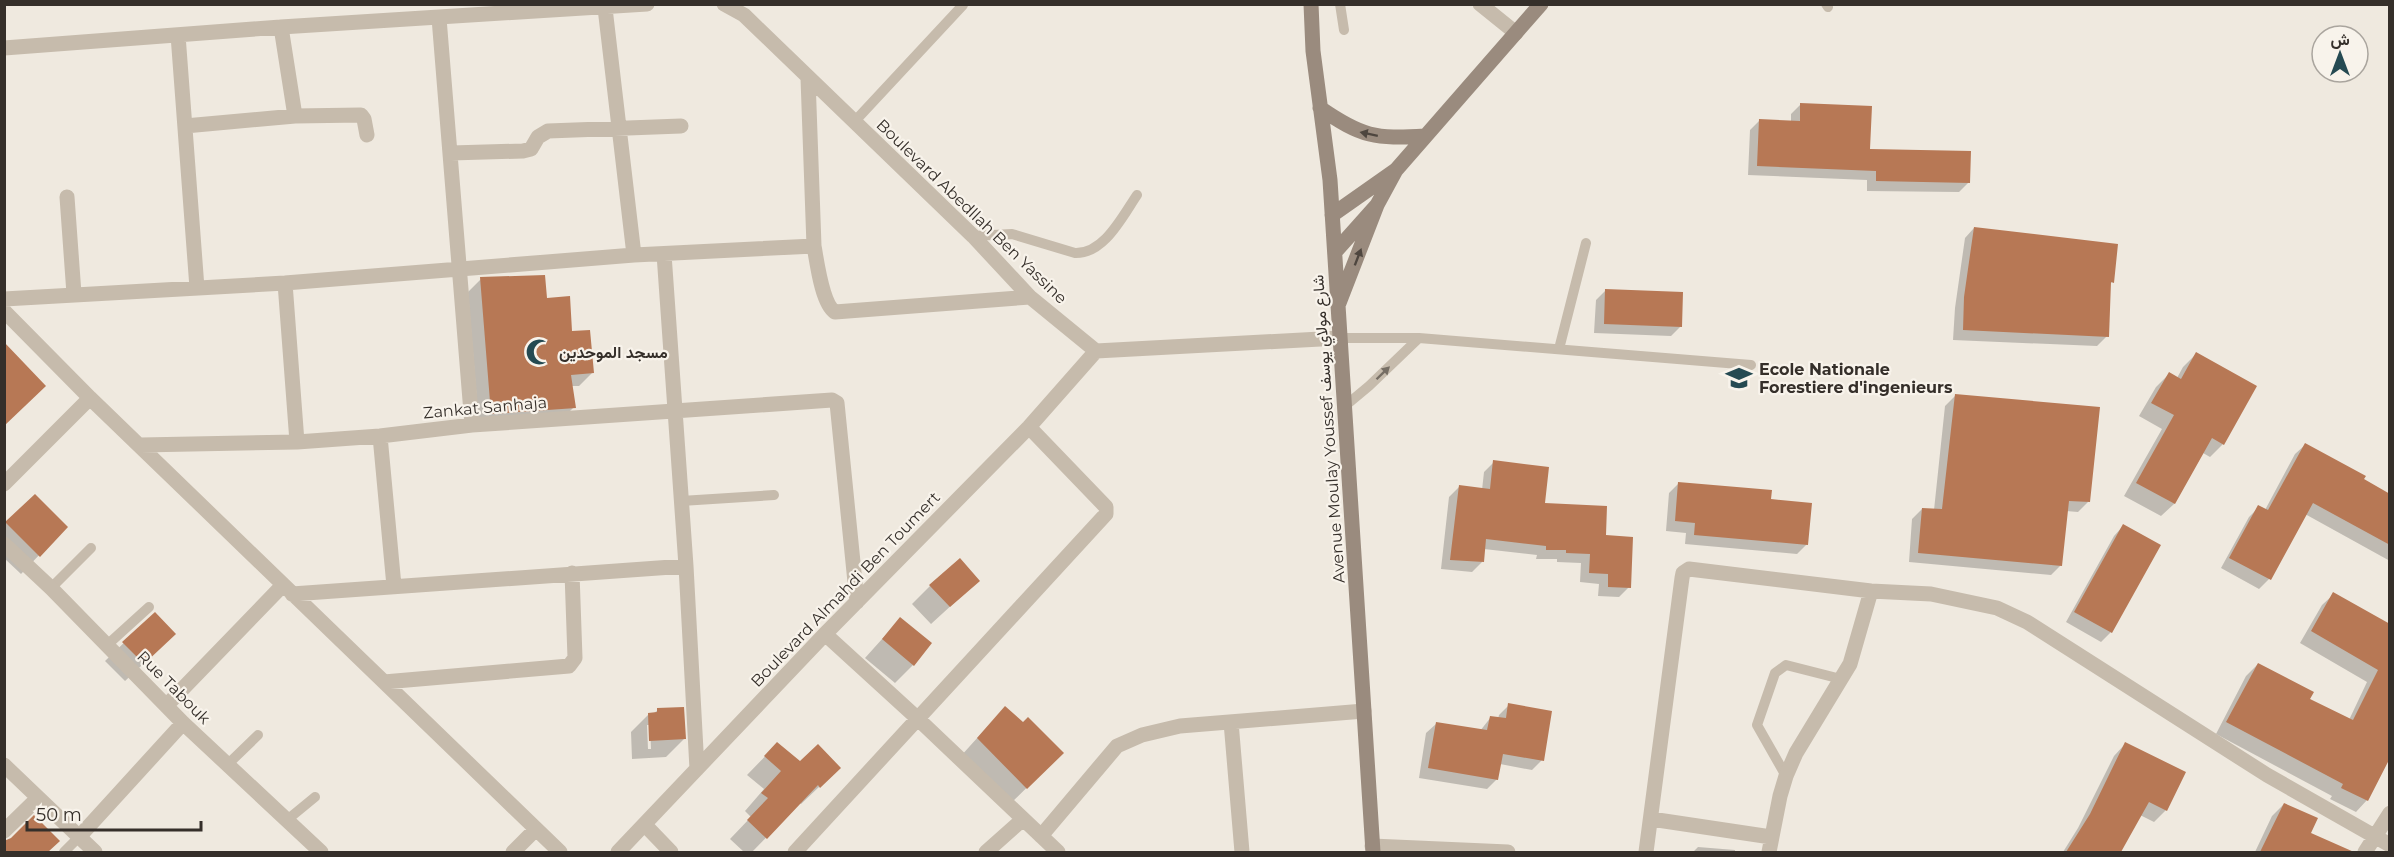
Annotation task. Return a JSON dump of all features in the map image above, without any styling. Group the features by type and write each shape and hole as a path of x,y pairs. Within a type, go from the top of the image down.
{"street":[{"path":"4,48 281,27 647,4"},
{"name":"Boulevard Abedllah Ben Yassine","path":"724,4 744,15 973,236 1030,297 1096,351"},
{"name":"Avenue Moulay Youssef شارع مولاي يوسف","path":"1311,4 1313,51 1335,252 1372,849"},
{"path":"1480,4 1516,33"},
{"path":"1337,309 1377,205 1396,170 1541,4"},
{"path":"605,8 634,255"},
{"path":"439,18 472,425"},
{"path":"281,27 295,116"},
{"path":"178,35 197,288"},
{"path":"808,78 814,246 820,277 830,308 835,312 1030,297"},
{"path":"1320,108 1361,133 1396,138 1425,136"},
{"path":"185,126 295,116 361,115 367,135"},
{"path":"451,153 523,151 531,149 542,133 548,131 681,126"},
{"path":"1332,215 1396,170"},
{"path":"67,197 74,294"},
{"path":"1335,252 1377,205"},
{"path":"4,299 285,283 634,255 814,246"},
{"path":"664,254 686,566 697,769"},
{"path":"285,283 297,442"},
{"path":"4,311 90,398 560,852"},
{"path":"1096,351 1339,338"},
{"name":"Boulevard Almahdi Ben Toumert","path":"618,852 825,634 1029,426 1096,351"},
{"path":"4,484 90,398"},
{"name":"Zankat Sanhaja","path":"141,445 297,442 380,436 472,425 832,400 837,403 857,602"},
{"path":"795,852 1107,513 1106,507 1029,426"},
{"path":"380,436 394,586"},
{"name":"Rue Tabouk","path":"4,544 51,588 183,723 321,852"},
{"path":"167,705 288,590 394,586 686,566"},
{"path":"1646,852 1683,573 1689,569 1871,591 1931,594 1997,608 2017,617 2267,775 2390,845"},
{"path":"384,682 569,666 575,658 572,573"},
{"path":"1651,819 1770,845 1786,776 1796,753 1850,664 1871,591"},
{"path":"825,634 918,718 1058,852"},
{"path":"1041,836 1117,746 1142,735 1180,726 1364,711"},
{"path":"1231,722 1242,852"},
{"path":"79,837 183,723"},
{"path":"4,765 95,852"},
{"path":"4,831 38,798"},
{"path":"2365,852 2390,813"},
{"path":"986,852 1022,820"},
{"path":"645,825 671,852"},
{"path":"513,852 535,830"},
{"path":"1372,849 1508,852"}],"lane":[{"path":"855,121 963,4"},
{"path":"1340,4 1344,30"},
{"path":"973,236 1012,234 1074,253 1083,253 1097,247 1137,195"},
{"path":"1559,349 1586,243"},
{"path":"1339,338 1419,338 1751,365"},
{"path":"1345,406 1419,338"},
{"path":"681,501 774,495"},
{"path":"51,588 91,548"},
{"path":"106,646 149,607"},
{"path":"1786,776 1757,725 1775,673 1786,664 1841,679"},
{"path":"228,764 258,735"},
{"path":"287,820 315,797"},
{"path":"64,852 79,837"}],"building":[{"path":"1800,103 1872,106 1870,149 1971,151 1970,183 1876,181 1876,171 1757,166 1759,119 1800,121"},
{"path":"1974,227 2118,244 2114,283 2111,282 2109,337 1963,330 1964,297"},
{"name":"مسجد الموحدين","path":"545,275 547,298 570,296 572,331 590,330 594,373 571,375 576,408 491,414 480,277"},
{"path":"1605,289 1683,292 1682,327 1604,324"},
{"path":"4,342 46,386 4,426"},
{"path":"2196,352 2257,386 2224,445 2212,438 2175,504 2136,483 2174,415 2151,403 2169,372 2181,379"},
{"path":"1955,394 2100,407 2090,502 2069,501 2062,566 1918,553 1922,508 1942,509"},
{"path":"2305,443 2366,476 2364,479 2390,494 2390,545 2313,503 2271,580 2229,558 2258,505 2268,510"},
{"path":"1493,460 1549,467 1545,503 1607,506 1606,535 1633,537 1631,588 1608,587 1608,574 1589,573 1590,554 1566,553 1566,550 1546,550 1546,546 1486,539 1484,562 1450,560 1459,485 1490,489"},
{"path":"1678,482 1772,490 1771,499 1812,503 1808,545 1694,535 1695,523 1675,521"},
{"path":"35,494 68,527 40,557 5,522"},
{"path":"2123,524 2161,545 2112,633 2074,612"},
{"path":"960,558 980,581 950,607 929,585"},
{"path":"2333,592 2390,624 2390,758 2368,801 2341,788 2343,784 2226,722 2258,663 2314,692 2310,699 2353,720 2378,670 2311,631"},
{"path":"155,612 176,634 144,664 122,642"},
{"path":"900,617 932,643 914,666 882,639"},
{"path":"1508,703 1552,711 1544,761 1503,754 1498,780 1428,768 1436,722 1487,730 1490,716 1506,718"},
{"path":"1005,706 1023,722 1028,717 1064,753 1027,789 977,738"},
{"path":"684,707 686,739 649,741 648,713 657,712 657,708"},
{"path":"777,742 800,761 818,744 841,768 820,788 818,785 767,839 747,820 768,798 761,793 781,771 764,756"},
{"path":"2125,742 2186,772 2167,811 2149,802 2121,852 2066,852 2090,814"},
{"path":"2284,803 2318,818 2311,833 2354,852 2260,852"},
{"path":"34,815 60,841 48,852 4,852 4,841 11,838"}],"place":[{"name":"مسجد الموحدين","path":"539,352"},
{"name":"Ecole Nationale Forestiere d'ingenieurs","path":"1739,378"}]}
